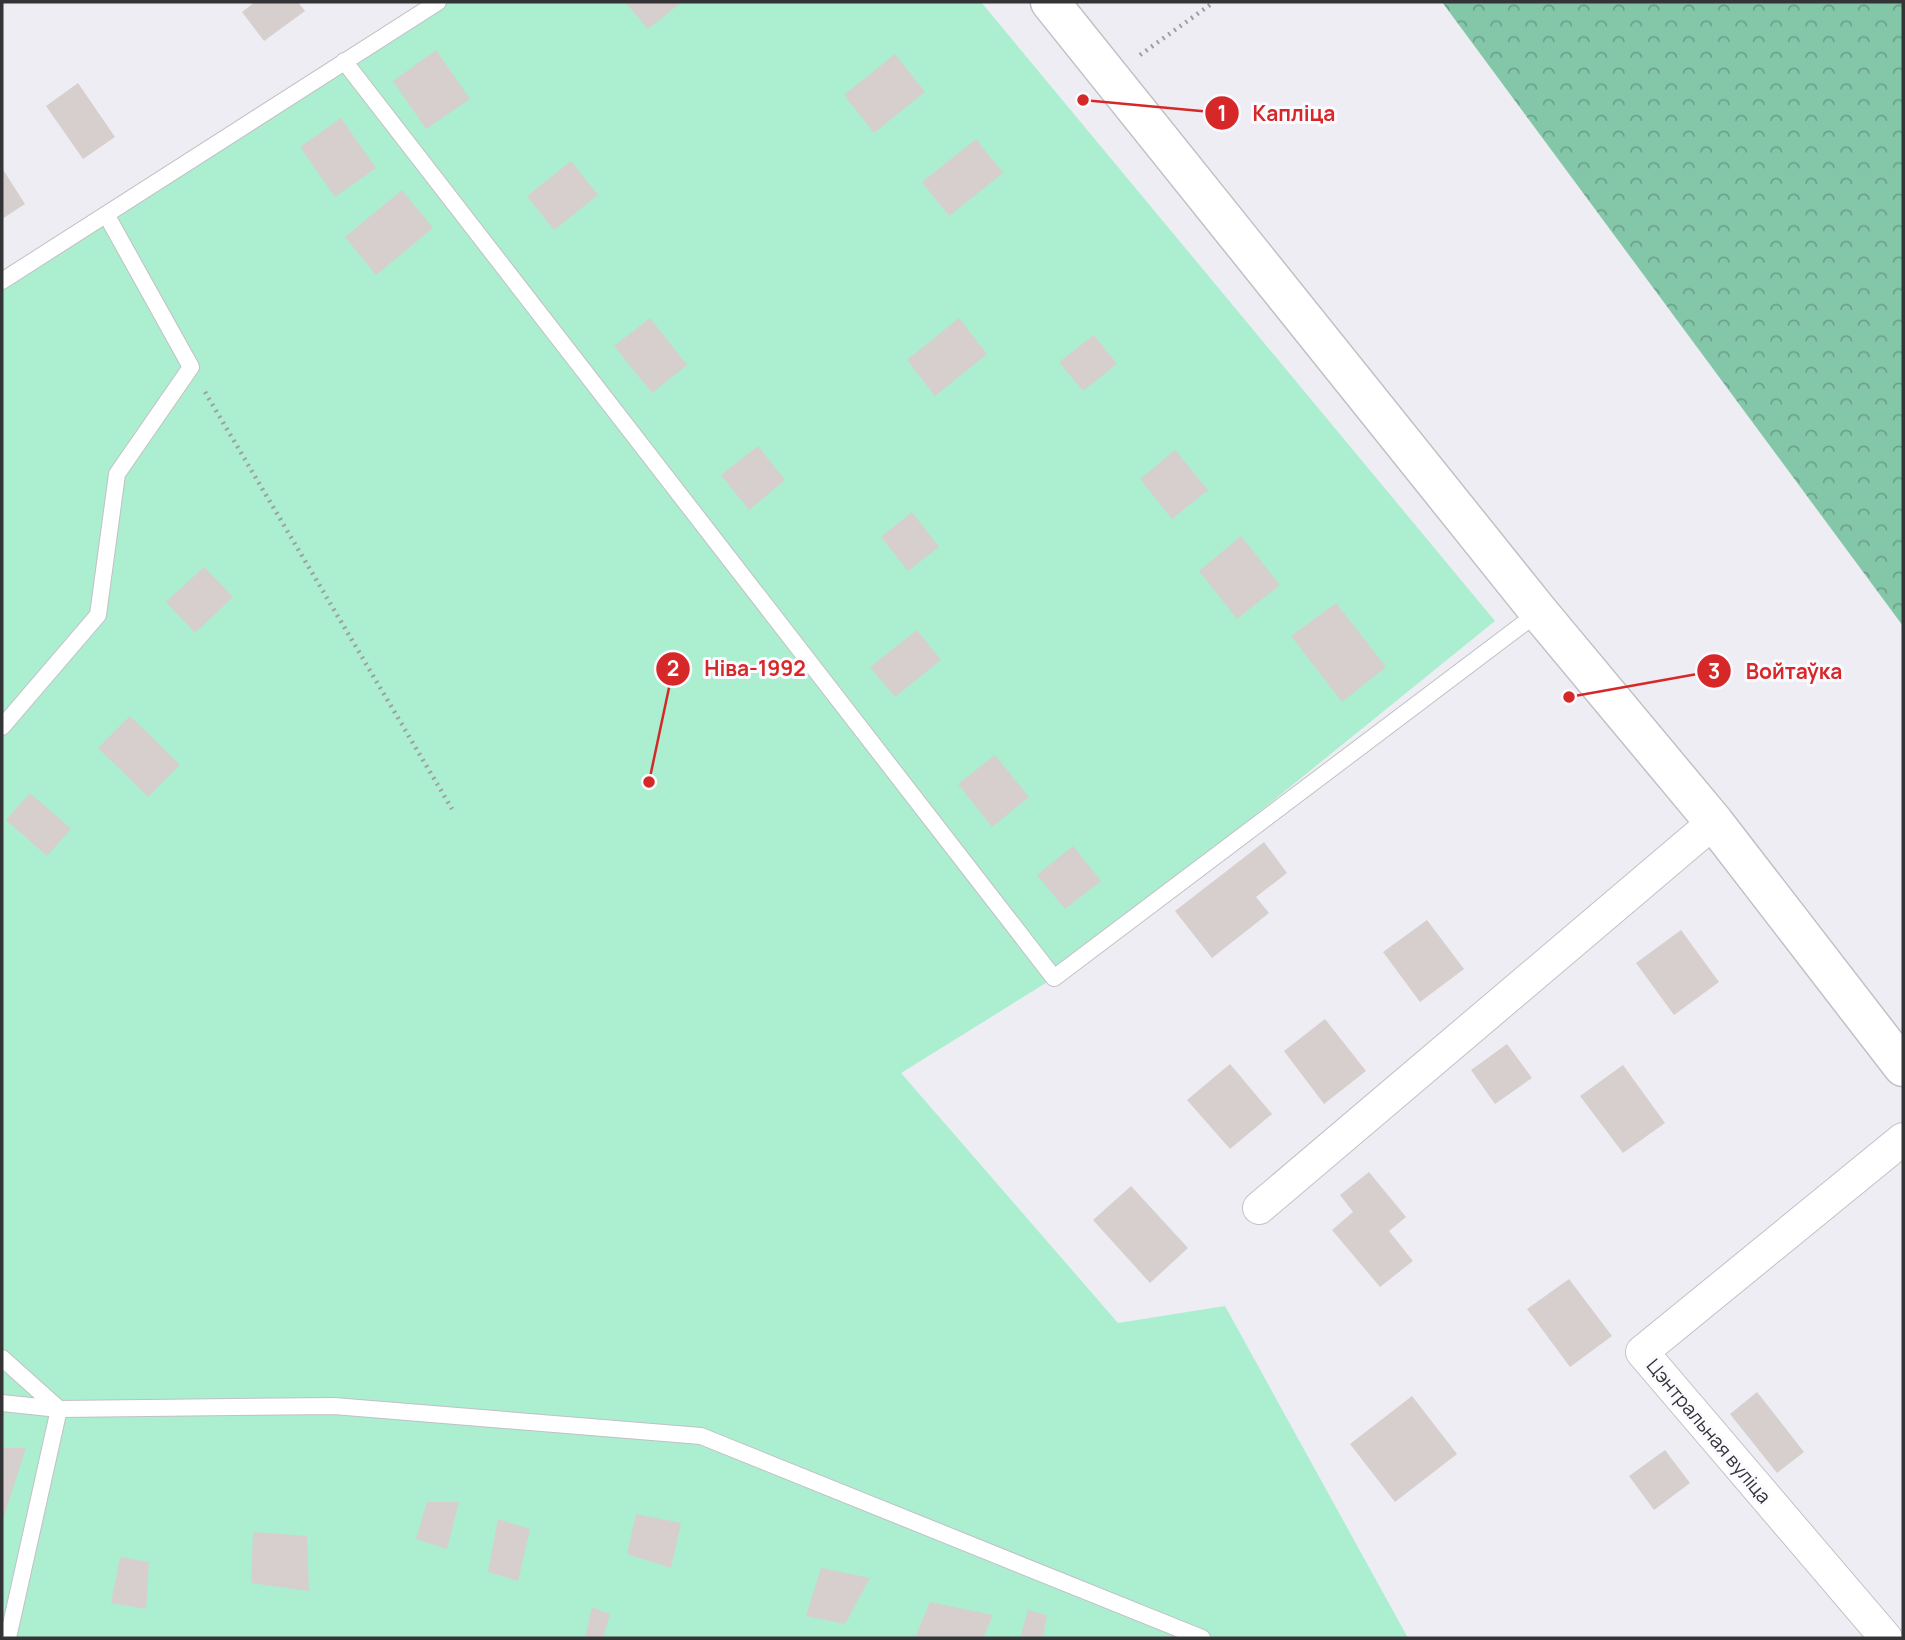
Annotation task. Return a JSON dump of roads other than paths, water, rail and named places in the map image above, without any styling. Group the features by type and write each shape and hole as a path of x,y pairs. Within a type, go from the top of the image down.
{"street":[{"path":"1050,2 1539,612 1714,822 1903,1067"},
{"path":"1259,1208 1714,822"},
{"name":"Цэнтральная вуліца","path":"1886,1638 1642,1352 1903,1139"}],"lane":[{"path":"2,281 438,2"},
{"path":"344,61 1054,978 1539,612"},
{"path":"2,727 98,615 117,474 191,367 107,216"},
{"path":"2,1358 60,1409"},
{"path":"2,1403 60,1409 334,1405 701,1436 1202,1638"},
{"path":"8,1638 60,1409"}],"place":[{"name":"Капліца","path":"1083,100"},
{"name":"Войтаўка","path":"1569,697"},
{"name":"Ніва-1992","path":"649,782"}]}
